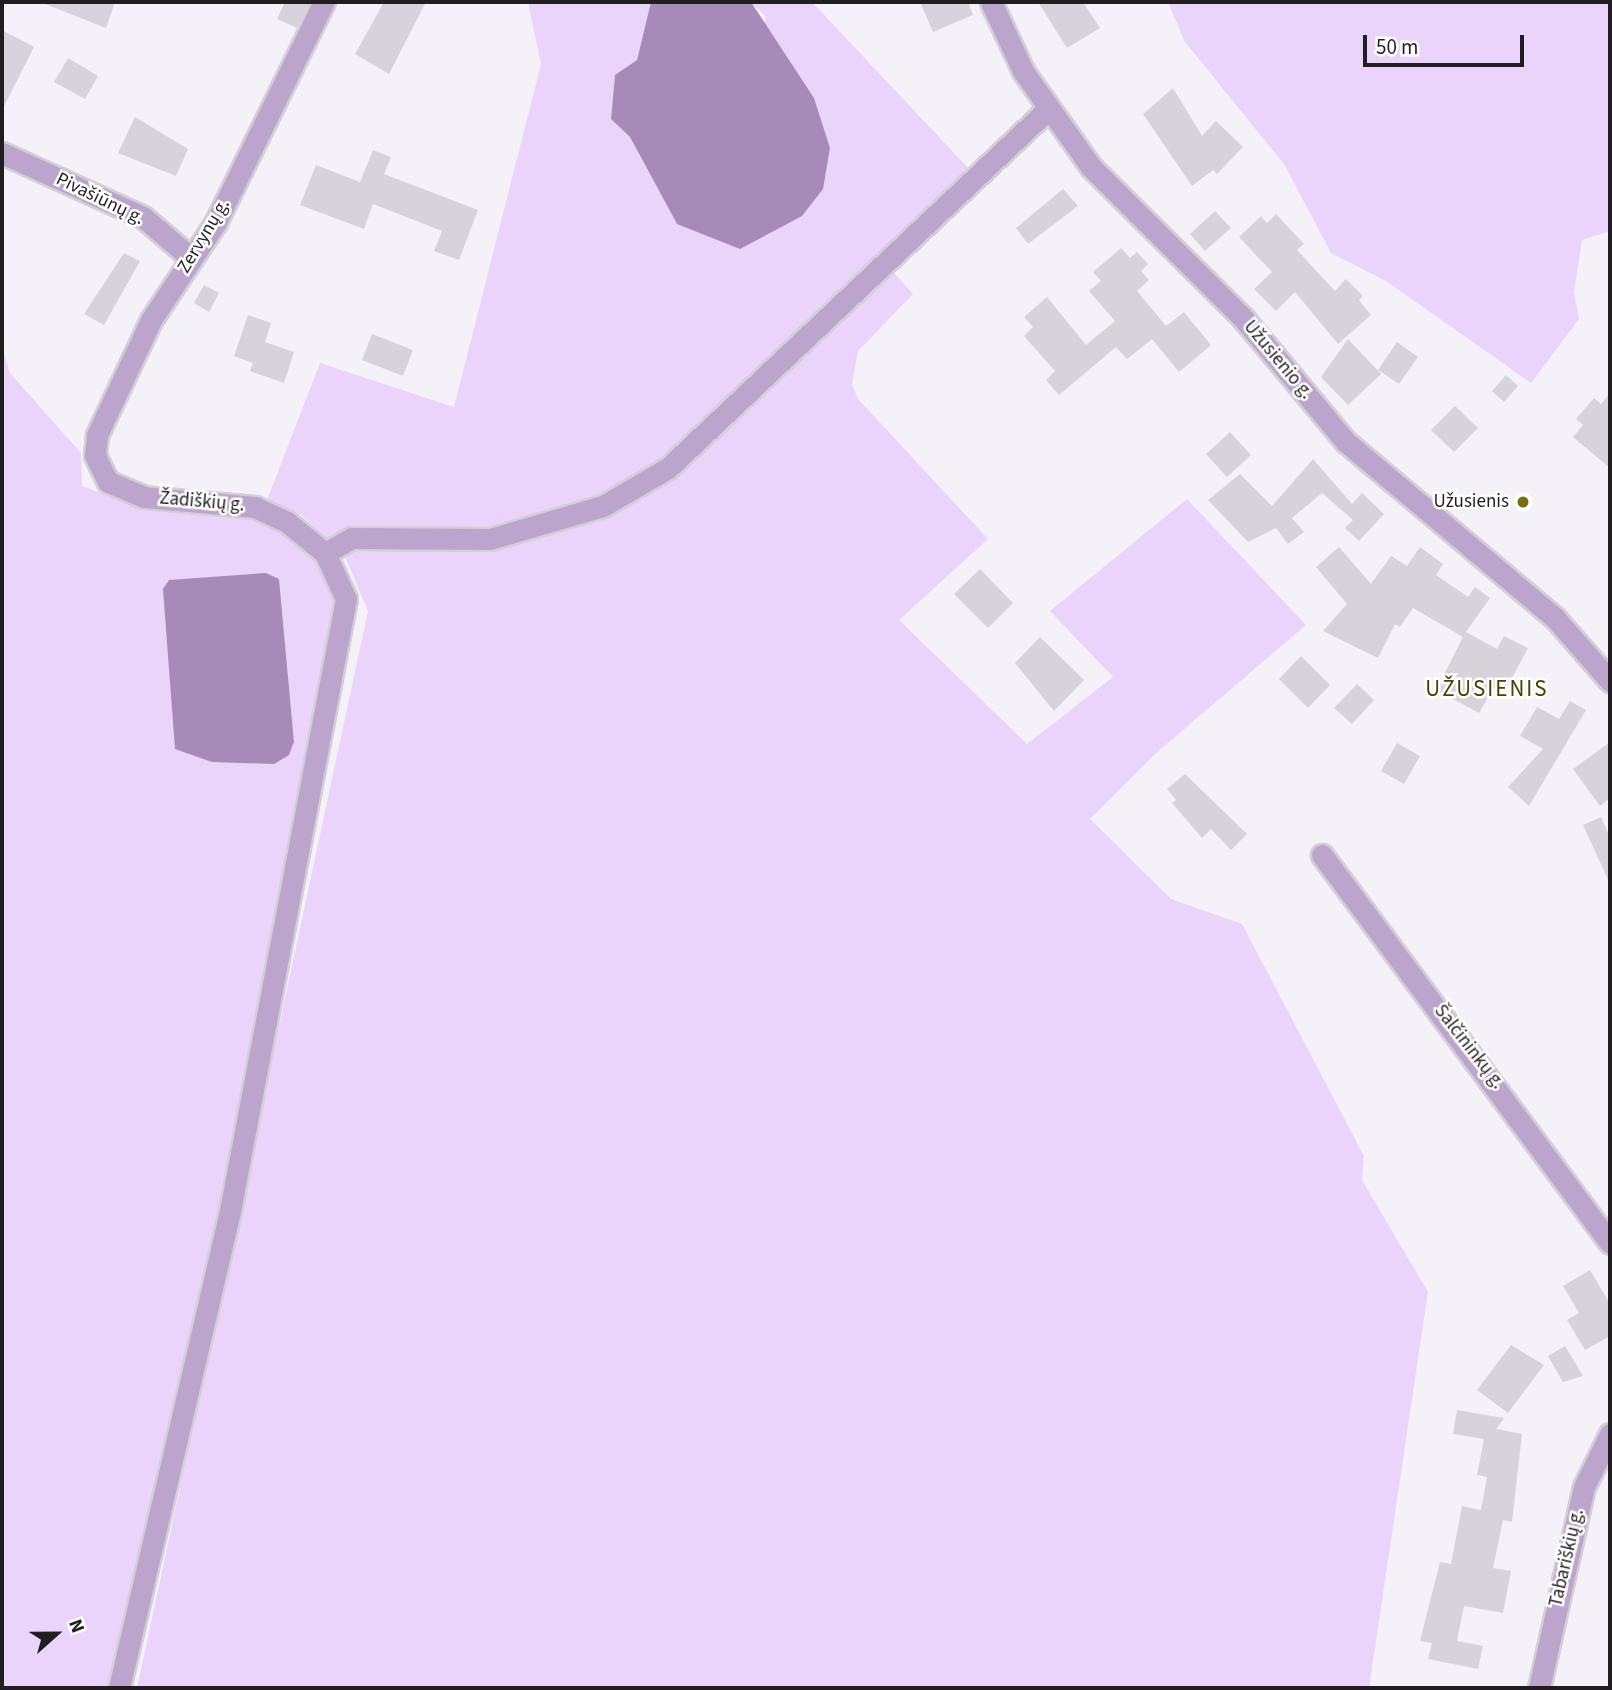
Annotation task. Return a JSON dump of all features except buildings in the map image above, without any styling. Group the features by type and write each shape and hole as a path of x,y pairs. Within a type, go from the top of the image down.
{"street":[{"name":"Zervynų g.","path":"99,471 97,435 113,397 191,258 216,222 324,2"},
{"name":"Užusienio g.","path":"991,2 1048,108 1091,167 1243,318 1346,442 1547,611 1610,681"},
{"path":"325,553 352,538 490,539 603,506 668,468 1048,108"},
{"name":"Pivašiūnų g.","path":"2,153 143,217 191,258"},
{"name":"Žadiškių g.","path":"99,471 125,492 255,507 306,535 325,553 342,584 346,622 230,1211 120,1688"},
{"name":"Šalčininkų g.","path":"1322,855 1610,1242"},
{"name":"Tabariškių g.","path":"1538,1688 1584,1487 1610,1434"}],"shaded area":[{"path":"528,2 651,2 637,60 615,75 611,119 630,137 677,224 766,17 751,2 812,2 969,169 879,256 913,294 858,351 852,384 858,399 988,539 899,620 1027,744 1113,677 1050,611 1187,499 1306,625 1155,754 1090,819 1171,899 1242,924 1364,1156 1362,1180 1428,1292 1369,1688 137,1688 368,611 343,552 301,515 267,500 320,363 454,407 541,64"},
{"path":"651,2 751,2 814,98 830,148 823,189 802,216 740,249 677,224 630,137 611,119 615,75 637,60"},
{"path":"1168,2 1610,2 1610,231 1582,240 1574,292 1579,319 1531,383 1386,281 1331,253 1284,164 1185,42"},
{"path":"2,348 10,373 81,453 82,486 128,503 262,519 302,540 333,587 336,622 230,1159 111,1688 2,1688","holes":["279,579 294,742 289,755"]},
{"path":"266,573 279,579 294,742 289,755 274,764 212,762 175,749 163,589 169,580"}],"place":[{"name":"Užusienis","path":"1523,502"}],"district":[{"name":"UŽUSIENIS","path":"1487,689"}]}
